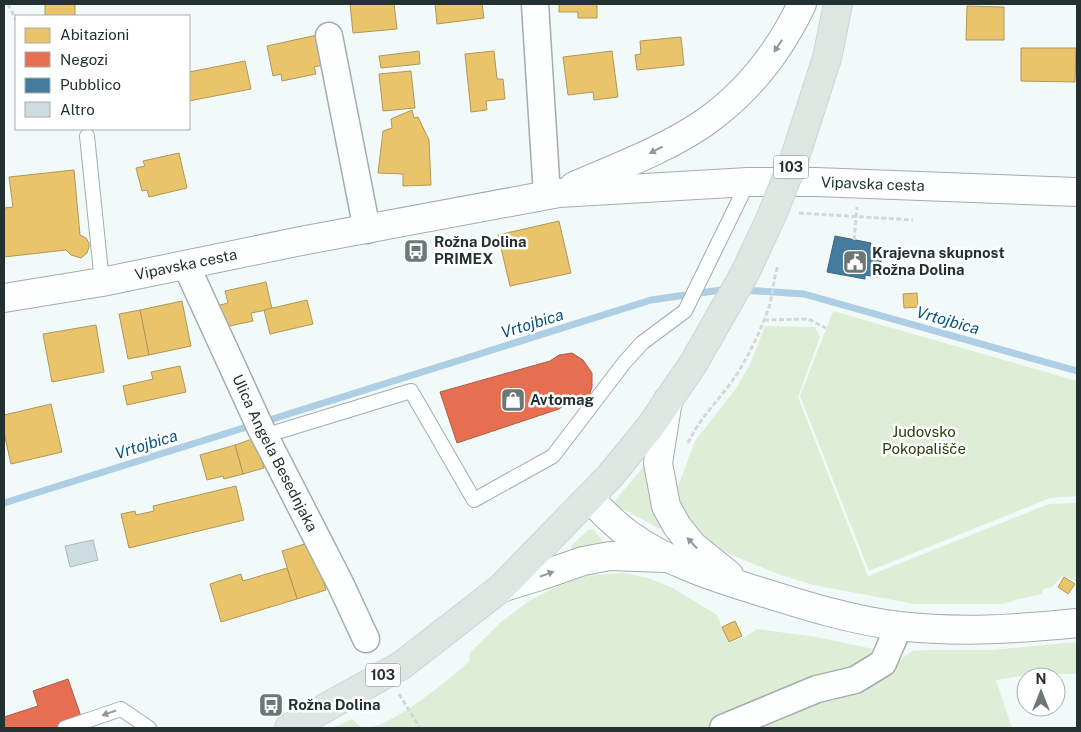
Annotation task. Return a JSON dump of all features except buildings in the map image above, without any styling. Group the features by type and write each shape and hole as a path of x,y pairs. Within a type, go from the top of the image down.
{"main road":[{"path":"553,194 656,150 710,118 752,80 774,53 793,23 802,4"},
{"name":"103","path":"288,728 402,664 500,588 610,476 650,427 693,364 746,273 772,215 794,160 827,58 838,4"},
{"name":"Vipavska cesta","path":"4,298 102,282 553,194 748,182 826,182 1077,192"},
{"path":"668,400 658,463 666,506 677,526 693,546 742,586"},
{"path":"588,498 629,535 669,558 692,569 742,586 822,610 899,626 961,630 1030,628 1077,623"},
{"path":"500,588 583,561 610,556 669,558"}],"street":[{"path":"534,4 553,194"},
{"path":"329,36 367,230"},
{"name":"Ulica Angela Besednjaka","path":"186,265 259,424 340,583 366,639"},
{"path":"723,728 816,689 855,680 883,663 899,626"}],"lane":[{"path":"87,136 102,282"},
{"path":"259,424 411,391 474,500 553,456 624,362 642,343 685,311 748,182"},
{"path":"65,728 121,709 149,728"}],"path":[{"path":"8,4 15,18"},
{"path":"854,240 858,199"},
{"path":"800,213 913,220"},
{"path":"688,445 699,424 737,373 755,341 769,306 777,270"},
{"path":"764,320 808,319 826,328"},
{"path":"398,692 420,728"}],"green space":[{"name":"Judovsko Pokopališče","path":"833,311 1077,381 1077,496 1050,498 869,571 800,396"},
{"path":"765,326 815,327 820,337 798,397 868,576 1049,504 1077,503 1077,581 1062,576 1052,587 1043,589 1042,594 1003,604 915,604 813,585 778,574 727,553 699,536 687,521 678,499 677,489 695,441 737,387 750,364"},
{"path":"644,466 646,466 662,527 660,529 614,504"},
{"path":"589,529 594,530 605,544 571,552 571,546"},
{"path":"625,573 651,579 671,587 717,615 729,643 745,637 757,629 817,637 873,649 875,659 704,728 370,728 396,717 435,690 469,662 470,653 501,622 529,601 556,587 589,575"},
{"path":"1077,642 1077,674 1066,674 1066,667 1016,667 1016,677 996,680 1012,728 745,728 880,676 912,651 992,650"},
{"path":"352,719 362,728 332,728"}],"waterway":[{"name":"Vrtojbica","path":"263,422 651,300 728,289"},
{"name":"Vrtojbica","path":"743,290 804,294 1077,371"},
{"name":"Vrtojbica","path":"4,503 253,425"}],"place":[{"name":"Rožna Dolina PRIMEX","path":"416,251"},
{"name":"Krajevna skupnost Rožna Dolina","path":"855,262"},
{"name":"Avtomag","path":"513,400"},
{"name":"Rožna Dolina","path":"271,705"}]}
